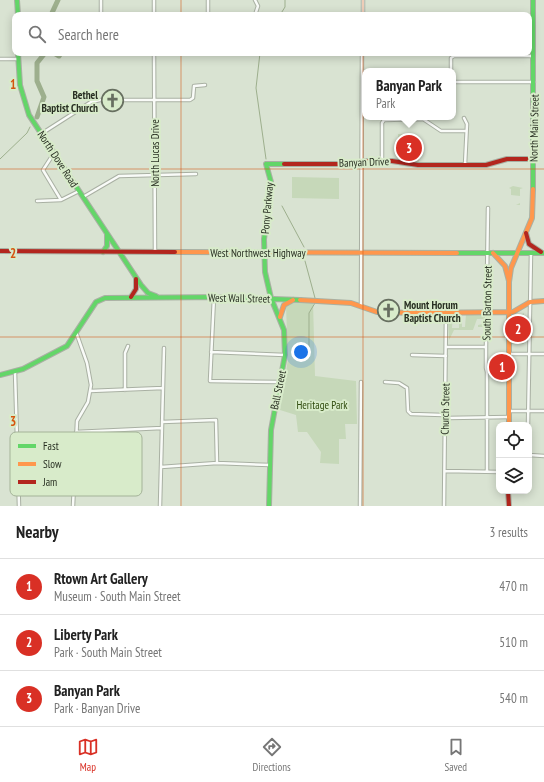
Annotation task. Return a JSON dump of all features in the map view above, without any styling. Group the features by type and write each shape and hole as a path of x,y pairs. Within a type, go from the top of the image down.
{"main road":[{"path":"18,0 18,12"},
{"name":"North Main Street","path":"509,282 511,268 532,218 534,82 533,0"},
{"name":"North Dove Road","path":"18,59 22,97 29,115 136,278 148,293 160,297"},
{"name":"Banyan Drive","path":"266,164 356,164 362,160 418,165 491,165 507,159 533,160"},
{"name":"Pony Parkway","path":"264,253 265,233 271,190 266,164"},
{"path":"102,253 108,246 107,233"},
{"path":"526,233 529,244 543,253"},
{"name":"West Northwest Highway","path":"0,251 121,254 543,253"},
{"name":"Ball Street","path":"264,253 265,276 271,298 284,330 285,355 273,417 270,465 270,506"},
{"path":"493,253 505,266 509,282 509,422"},
{"path":"131,297 136,289 136,278"},
{"name":"West Wall Street","path":"0,374 15,372 47,358 67,346 96,302 105,298 271,298 344,302 385,312 509,312"},
{"path":"280,317 284,305 293,300"},
{"path":"509,312 513,312 530,302 544,301"},
{"path":"508,494 509,506"}],"street":[{"path":"101,0 101,12"},
{"path":"154,0 154,12"},
{"path":"208,0 208,12"},
{"path":"255,0 258,6 256,12"},
{"path":"363,0 363,12"},
{"name":"North Lucas Drive","path":"154,56 155,253"},
{"path":"362,56 363,68"},
{"path":"451,68 452,57 534,56"},
{"path":"0,59 18,59"},
{"path":"456,82 534,82"},
{"path":"42,134 91,102 106,100 190,100 193,98 194,86 205,85"},
{"path":"464,118 467,124 465,165"},
{"path":"361,306 363,120"},
{"path":"382,161 382,123 384,120"},
{"path":"424,120 441,131 466,132"},
{"path":"54,153 44,170 61,200"},
{"path":"83,197 119,176 196,174"},
{"path":"37,201 61,200 79,191"},
{"name":"South Barton Street","path":"487,472 486,312 488,208"},
{"path":"528,422 528,354 531,254"},
{"path":"214,298 210,381 279,382"},
{"name":"Church Street","path":"444,506 446,312"},
{"path":"76,332 87,363 90,391 88,402 77,421 76,432 162,428"},
{"path":"125,390 125,353 128,346"},
{"path":"446,347 486,347"},
{"path":"160,506 164,348"},
{"path":"211,352 285,355"},
{"path":"508,354 544,354"},
{"path":"412,355 446,356"},
{"path":"15,372 17,432"},
{"path":"360,506 361,382"},
{"path":"385,382 399,383 407,388 408,410 411,414 509,417"},
{"path":"90,391 163,388"},
{"path":"509,411 544,411"},
{"path":"162,422 216,420 217,463"},
{"path":"532,455 544,456"},
{"path":"161,467 217,463 270,465"},
{"path":"445,471 496,472"},
{"path":"19,496 19,506"},
{"path":"74,496 74,506"}],"green space":[{"path":"398,134 415,134 418,136 419,163 399,159"},
{"path":"292,177 339,178 339,199 292,198"},
{"path":"513,186 523,188 520,189 520,196 511,195 511,189 509,188"},
{"name":"Heritage Park","path":"289,302 313,302 315,376 356,381 357,424 345,424 346,439 339,439 339,464 320,463 321,452 307,432 298,432 296,415 280,410 288,359 286,306"},
{"path":"524,313 524,344 512,344 514,315 515,318"},
{"path":"453,314 452,328 459,328 459,322 462,322 462,327 465,327 466,314 482,314 484,316 484,327 478,327 478,325 483,324 483,319 477,319 473,330 454,330 449,340 448,317"}],"waterway":[{"path":"52,12 58,0"},
{"path":"282,12 285,7 285,0"},
{"path":"37,117 44,97 37,81 37,63 43,56"},
{"path":"260,56 256,88 266,159"},
{"path":"0,159 27,133 30,127"},
{"path":"282,206 304,247"},
{"path":"305,261 315,298"},
{"path":"309,357 309,313 315,303"}],"traffic: fast":[{"path":"17,0 18,12"},
{"path":"533,0 533,189"},
{"path":"18,56 20,85 29,115 141,285 148,293 156,296"},
{"path":"269,506 271,430 285,355 284,330 271,298 265,272 264,239 271,190 271,182 266,164 284,164"},
{"path":"103,252 107,246 107,234"},
{"path":"457,253 544,253"},
{"path":"0,375 23,369 67,346 96,302 105,298 225,297 300,300"}],"traffic: slow":[{"path":"509,422 509,282 511,268 532,218 533,189"},
{"path":"175,252 457,253"},
{"path":"493,253 505,266 509,281"},
{"path":"280,317 284,305 293,300"},
{"path":"300,300 351,303 377,312 417,313 513,312 530,302 544,301"}],"traffic: jam":[{"path":"284,164 356,164 362,161 392,161 418,165 486,165 507,159 533,159"},
{"path":"526,233 529,244 541,252"},
{"path":"0,251 175,252"},
{"path":"131,297 136,289 136,279"},
{"path":"508,494 509,506"}],"place":[{"name":"Bethel Baptist Church","path":"113,101"},
{"name":"Banyan Park","path":"409,148"},
{"name":"Mount Horum Baptist Church","path":"389,311"},
{"name":"Liberty Park","path":"518,329"},
{"name":"Rtown Art Gallery","path":"502,367"}]}
